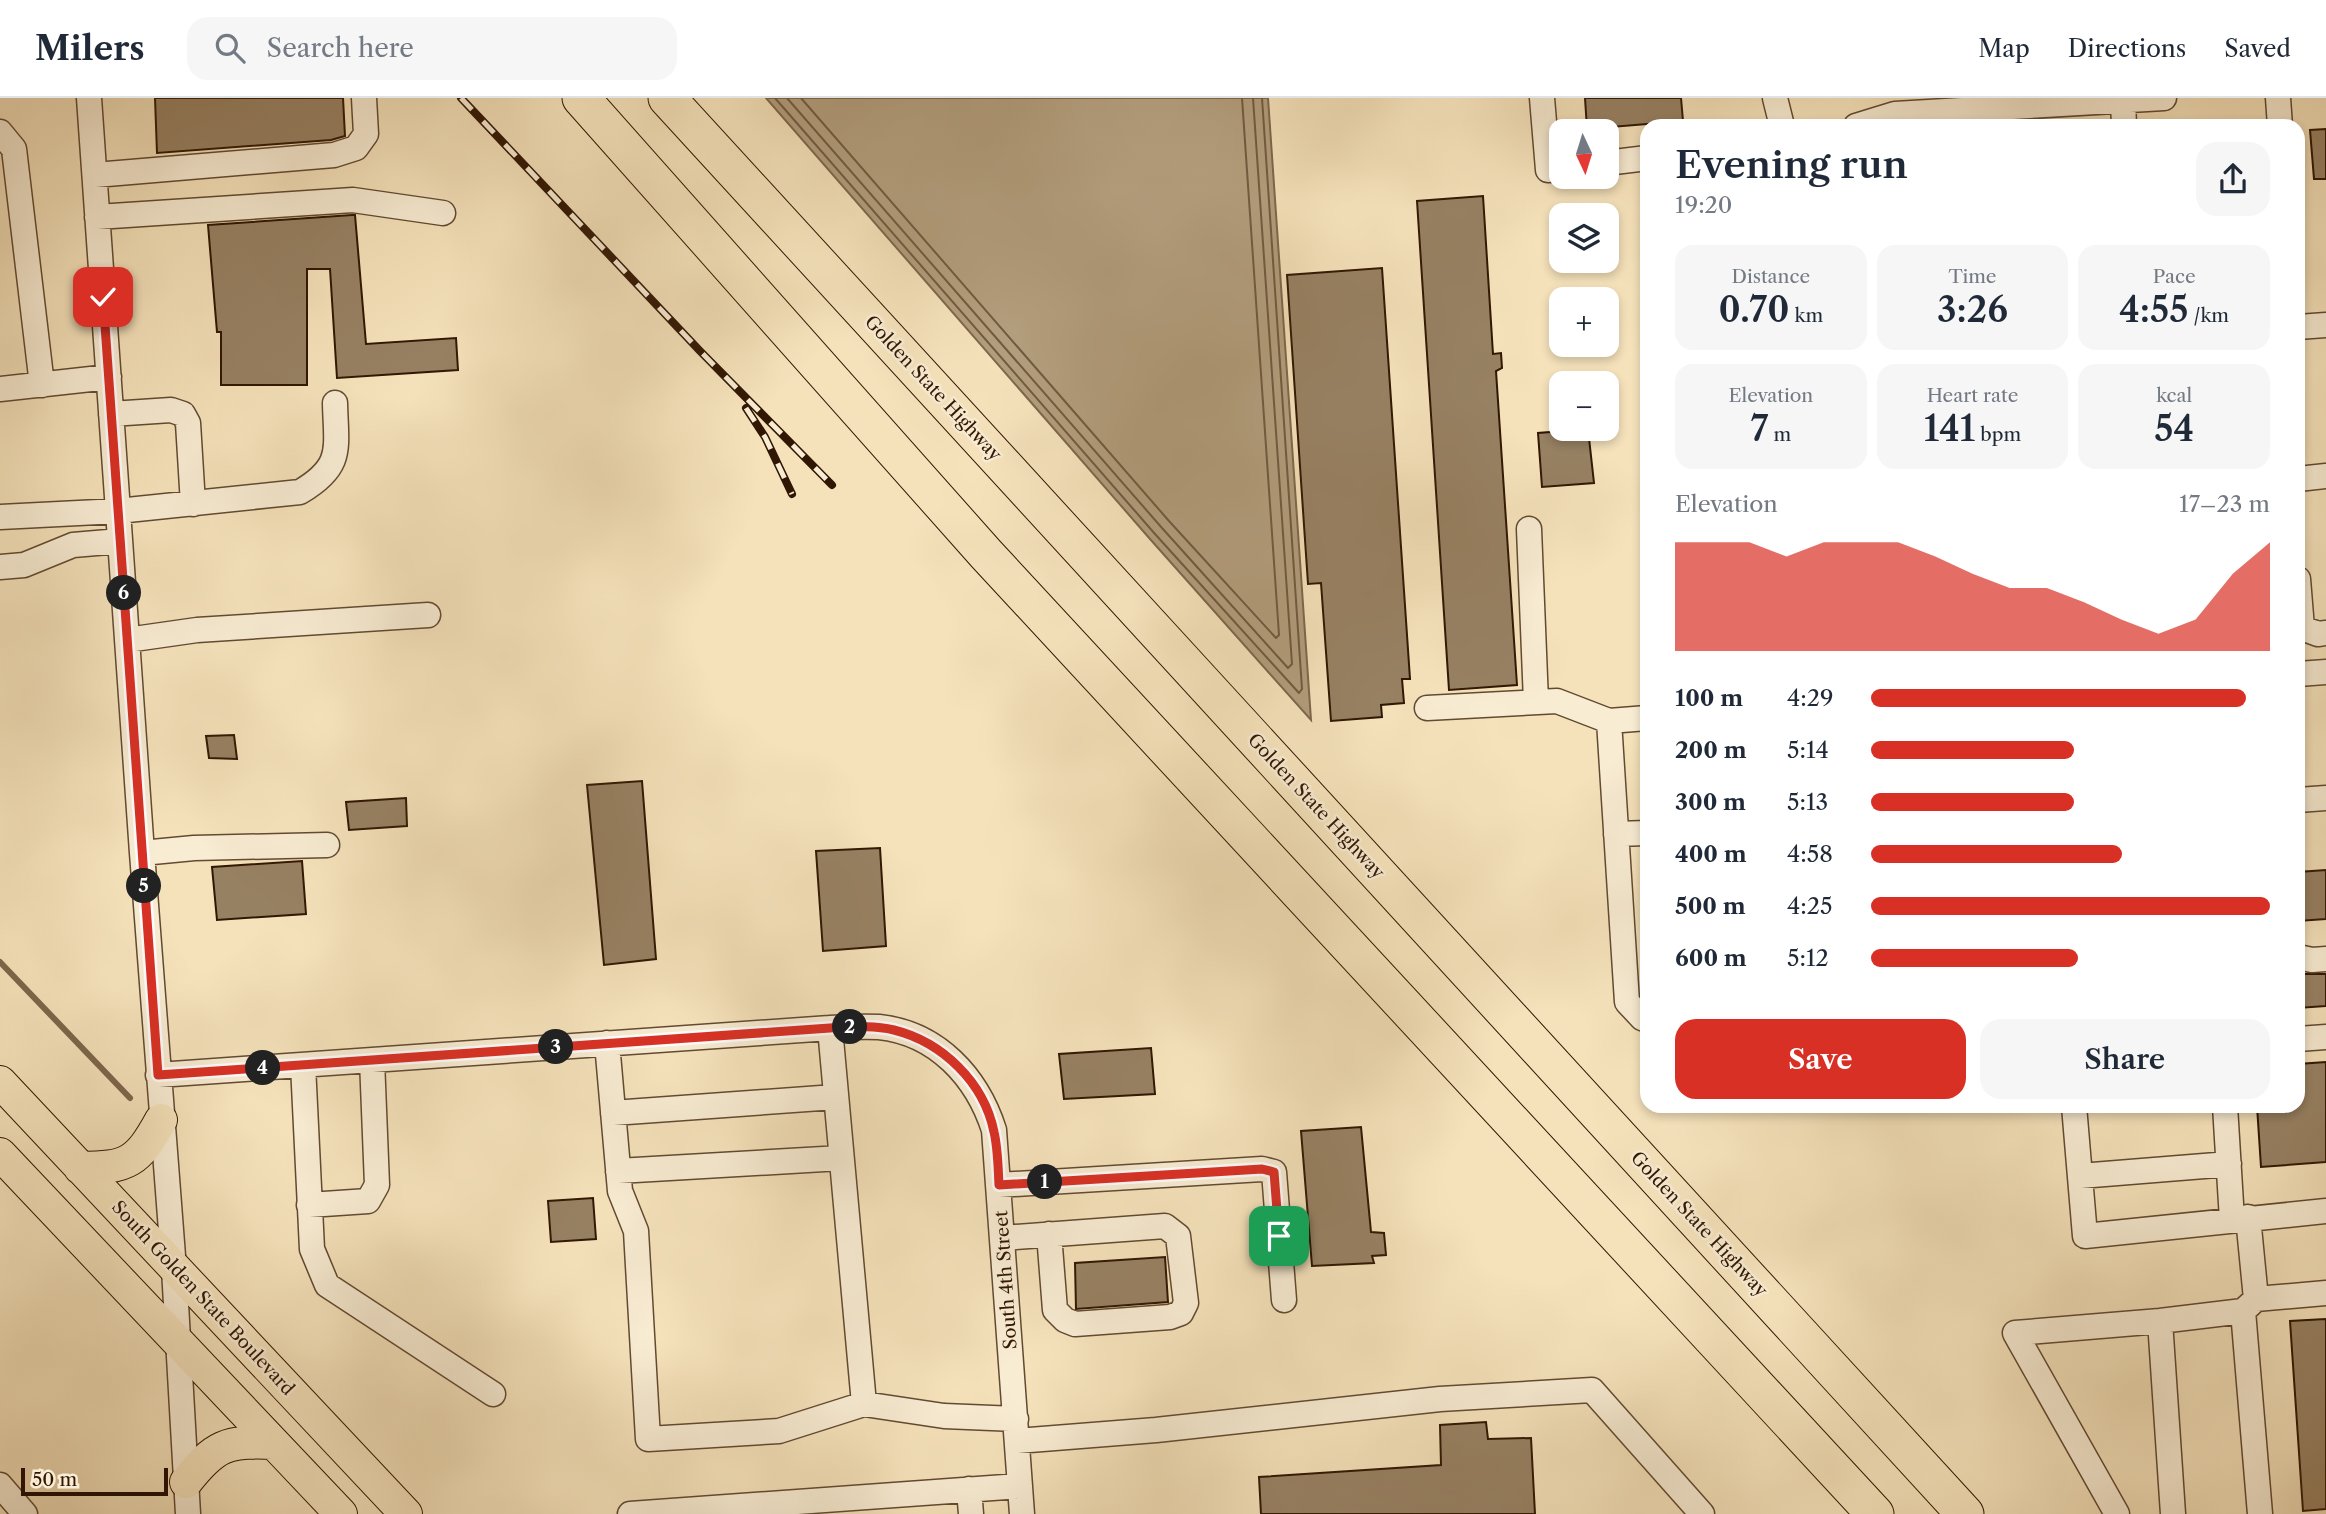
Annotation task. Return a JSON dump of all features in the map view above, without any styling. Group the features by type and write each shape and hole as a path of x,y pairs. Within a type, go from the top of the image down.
{"highway":[{"path":"581,98 986,554 1875,1514"},
{"name":"Golden State Highway","path":"667,98 1965,1514"}],"main road":[{"name":"South Golden State Boulevard","path":"0,1082 406,1514"},
{"path":"80,1168 108,1168 136,1157 162,1120"},
{"path":"0,1154 341,1514"},
{"path":"186,1482 203,1460 217,1450 250,1441 273,1443"}],"street":[{"path":"89,98 174,1269 188,1514"},
{"path":"94,175 334,155 356,148 366,134 364,98"},
{"path":"1542,98 1549,170"},
{"path":"1775,98 1780,119"},
{"path":"1921,119 2164,98"},
{"path":"2278,98 2280,119"},
{"path":"2123,100 2124,119"},
{"path":"0,132 14,149 42,385"},
{"path":"1619,161 1640,159"},
{"path":"97,217 353,200 443,213"},
{"path":"2305,326 2326,325"},
{"path":"0,390 109,377"},
{"path":"0,517 118,511 300,492 317,483 336,455 335,404"},
{"path":"111,414 171,410 183,414 188,423 193,504"},
{"path":"2305,478 2326,476"},
{"path":"1528,529 1536,702"},
{"path":"0,568 24,565 73,545 120,541"},
{"path":"127,640 197,630 428,615"},
{"path":"2305,629 2326,634"},
{"path":"2305,674 2326,672"},
{"path":"1427,708 1557,701 1609,721 1640,715"},
{"path":"1609,721 1628,1002 1640,1016"},
{"path":"2305,800 2326,798"},
{"path":"1616,834 1640,833"},
{"path":"142,853 194,848 327,845"},
{"path":"2305,958 2326,959"},
{"name":"South 4th Street","path":"830,1028 878,1027 895,1030 932,1046 952,1059 966,1074 988,1112 994,1130 999,1185 1022,1514"},
{"path":"158,1075 830,1028 864,1404"},
{"path":"2305,1038 2326,1037"},
{"path":"607,1043 620,1191 636,1231 648,1439 779,1431 864,1404 1016,1430 1156,1430 1440,1399 1592,1390 1702,1514"},
{"path":"309,1205 368,1201 376,1185 372,1060"},
{"path":"303,1065 312,1249 327,1285 493,1394"},
{"path":"613,1113 835,1097"},
{"path":"2075,1113 2085,1236 2326,1211"},
{"path":"2225,1113 2229,1164 2240,1219 2249,1305 2260,1514"},
{"path":"618,1171 841,1158"},
{"path":"2080,1176 2229,1164"},
{"path":"999,1185 1262,1169 1274,1172 1284,1300"},
{"path":"1003,1238 1049,1234 1165,1227 1178,1236 1186,1303 1181,1313 1170,1317 1075,1324 1065,1320 1055,1310 1049,1234"},
{"path":"2117,1514 2015,1333 2160,1321 2326,1293"},
{"path":"2160,1321 2173,1514"},
{"path":"0,1485 25,1514"},
{"path":"630,1514 1020,1486"},
{"path":"970,1489 971,1514"}],"water":[{"path":"766,98 1268,98 1311,720 1150,539"}],"building":[{"path":"155,98 343,98 345,136 331,140 157,153"},
{"path":"1585,98 1681,98 1683,119 1640,119 1640,125 1619,126 1619,119 1586,119"},
{"path":"2326,129 2326,179 2314,179 2310,130"},
{"path":"1483,196 1493,354 1501,353 1502,368 1496,371 1517,685 1449,690 1417,201"},
{"path":"355,215 366,344 456,338 458,370 337,378 330,269 307,269 307,385 221,385 221,332 217,332 208,225"},
{"path":"1382,268 1410,679 1402,679 1404,703 1381,705 1382,717 1331,721 1321,583 1308,584 1287,275"},
{"path":"1549,432 1549,441 1589,441 1594,483 1542,487 1538,433"},
{"path":"234,735 237,759 209,758 206,736"},
{"path":"642,781 656,959 604,965 587,785"},
{"path":"406,798 407,826 349,830 346,802"},
{"path":"880,848 886,946 823,951 816,851"},
{"path":"302,861 306,914 217,920 212,867"},
{"path":"2326,870 2326,919 2305,920 2305,872"},
{"path":"2305,974 2326,974 2326,1006 2305,1008"},
{"path":"1151,1048 1155,1094 1064,1099 1059,1054"},
{"path":"2326,1062 2326,1162 2261,1167 2257,1113 2305,1113 2305,1064"},
{"path":"1361,1127 1371,1232 1384,1233 1386,1255 1372,1256 1374,1263 1312,1266 1301,1131"},
{"path":"593,1198 596,1239 551,1242 548,1201"},
{"path":"1165,1257 1168,1302 1076,1309 1075,1263"},
{"path":"2326,1319 2326,1509 2303,1511 2290,1321"},
{"path":"1486,1422 1488,1439 1531,1438 1535,1514 1261,1514 1259,1477 1441,1465 1440,1425"}],"waterway":[{"path":"0,962 130,1098"}],"railway":[{"path":"461,98 700,351 832,485"},
{"path":"746,408 765,437 792,494"}],"route":[{"path":"103,297 158,1075 830,1028 878,1027 895,1030 932,1046 952,1059 966,1074 988,1112 994,1130 999,1185 1262,1169 1274,1172 1279,1236"}]}
